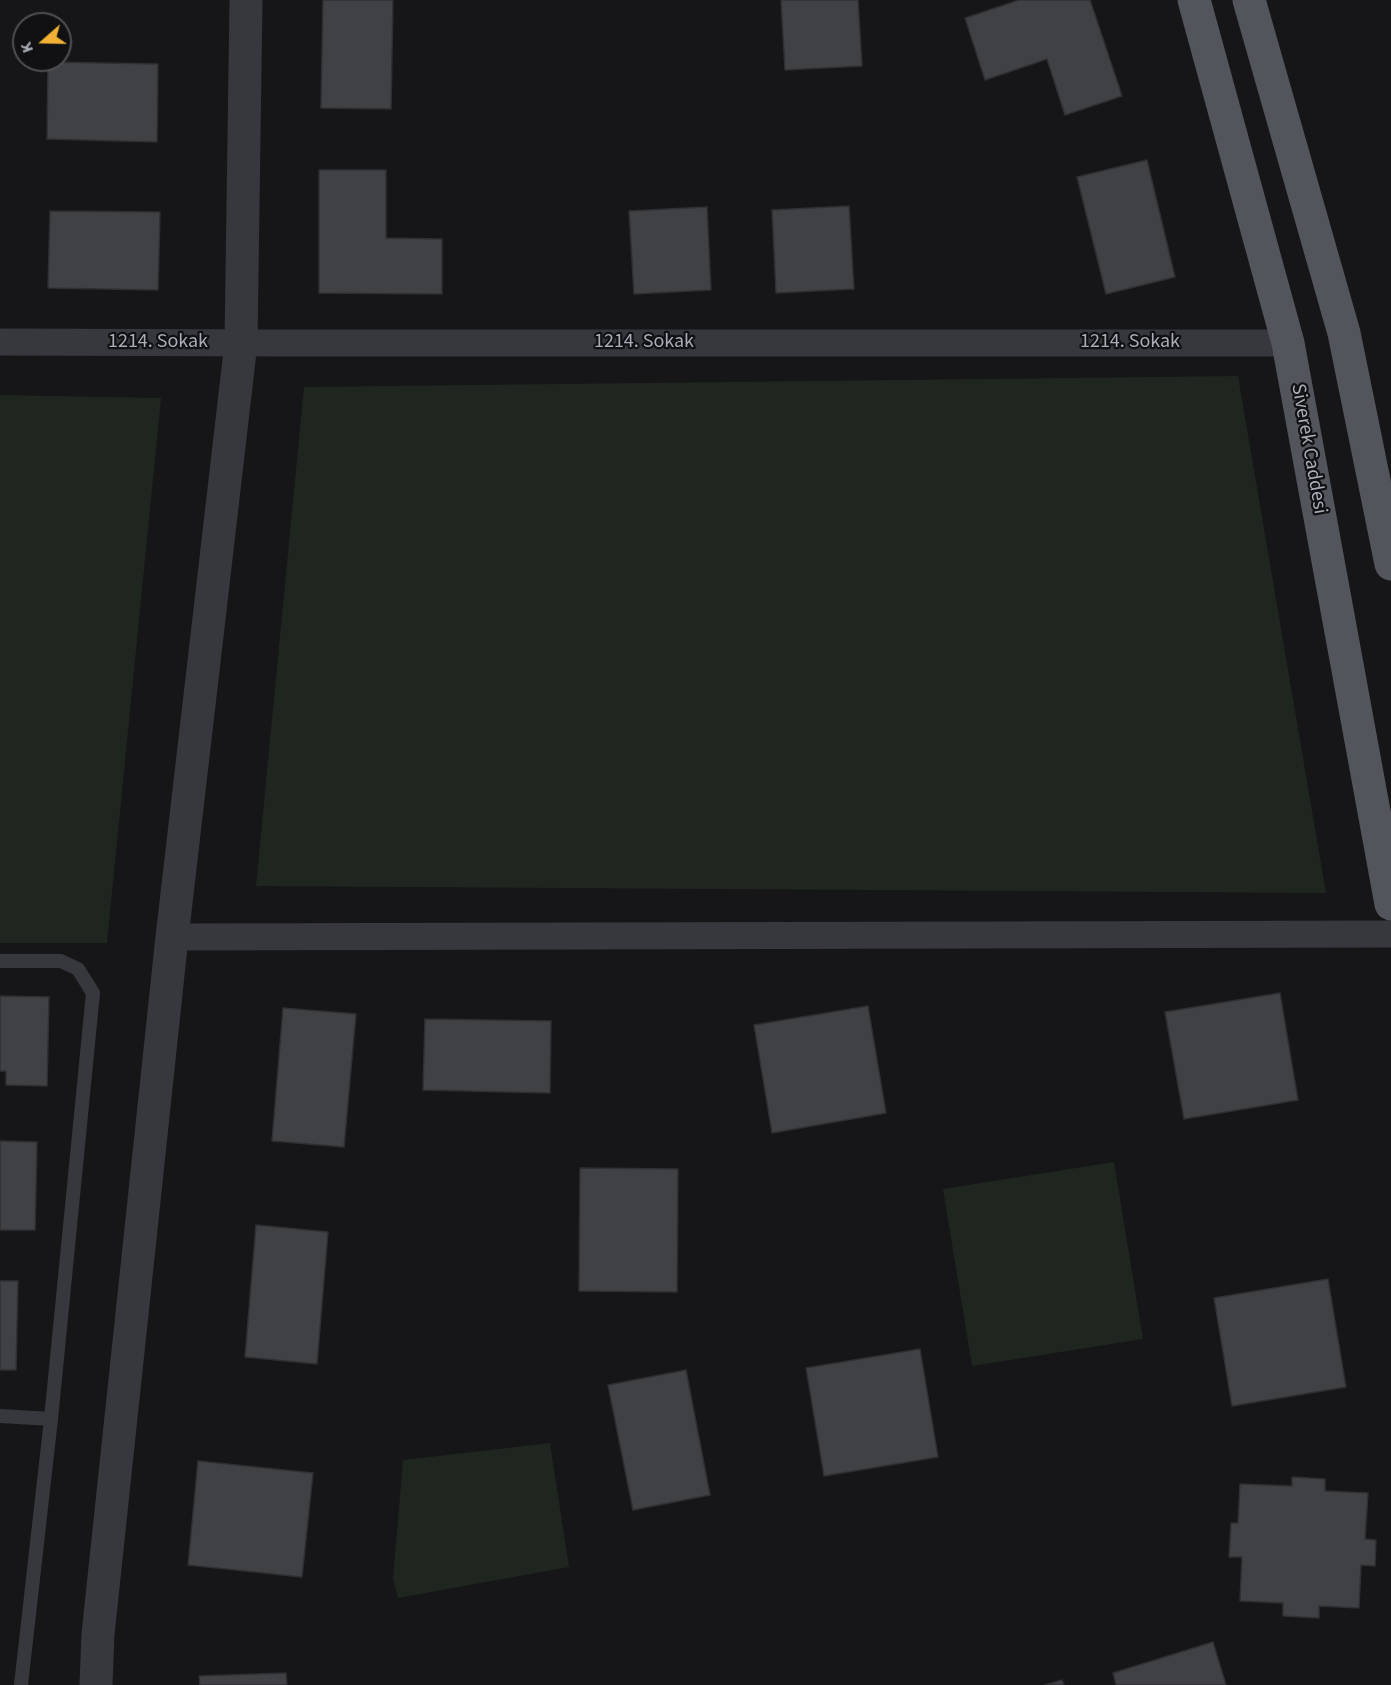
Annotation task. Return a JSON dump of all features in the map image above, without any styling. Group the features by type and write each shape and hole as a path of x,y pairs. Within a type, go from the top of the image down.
{"main road":[{"name":"Siverek Caddesi","path":"1194,0 1288,343 1391,904"},
{"path":"1249,0 1344,333 1391,564"}],"street":[{"path":"96,1685 99,1622 172,937 241,343 246,0"},
{"name":"1214. Sokak","path":"0,342 1288,343"},
{"path":"172,937 1391,934"}],"lane":[{"path":"0,961 61,961 78,969 93,993 51,1419 21,1685"},
{"path":"0,1416 51,1419"}],"shaded area":[{"path":"1238,376 1326,893 256,886 304,387"},
{"path":"0,395 161,398 107,943 0,943"},
{"path":"1114,1162 1143,1339 972,1366 943,1189"},
{"path":"550,1443 569,1567 398,1598 393,1579 403,1460"}],"building":[{"path":"323,0 393,0 391,109 321,108"},
{"path":"781,0 858,0 862,66 785,70"},
{"path":"1019,0 1090,0 1122,96 1065,115 1047,59 985,80 965,18"},
{"path":"72,62 158,64 157,142 47,139 48,72 72,72"},
{"path":"1147,160 1175,277 1106,294 1077,177"},
{"path":"319,170 386,170 386,238 442,239 442,294 319,293"},
{"path":"849,206 854,289 776,293 772,210"},
{"path":"707,207 711,290 634,294 629,211"},
{"path":"50,211 160,212 158,290 48,288"},
{"path":"1280,993 1298,1100 1184,1119 1165,1012"},
{"path":"0,996 49,997 47,1086 6,1085 6,1071 0,1071"},
{"path":"868,1006 886,1113 772,1133 754,1025"},
{"path":"283,1008 356,1014 344,1147 272,1141"},
{"path":"425,1019 551,1021 550,1093 423,1090"},
{"path":"0,1141 37,1142 35,1230 0,1230"},
{"path":"580,1168 678,1169 677,1292 579,1291"},
{"path":"256,1225 328,1232 317,1364 245,1357"},
{"path":"1328,1279 1346,1387 1232,1406 1214,1298"},
{"path":"0,1281 18,1281 16,1370 0,1370"},
{"path":"920,1349 938,1457 824,1476 806,1368"},
{"path":"686,1370 710,1495 633,1510 608,1385"},
{"path":"198,1461 313,1473 302,1577 188,1565"},
{"path":"1292,1477 1325,1479 1325,1491 1368,1493 1365,1539 1376,1540 1375,1566 1361,1565 1359,1608 1319,1606 1319,1618 1283,1616 1283,1603 1240,1601 1242,1557 1229,1557 1231,1523 1238,1523 1240,1484 1292,1486"},
{"path":"1213,1642 1226,1685 1116,1685 1113,1673"},
{"path":"286,1673 287,1685 200,1685 199,1676"},
{"path":"1062,1680 1064,1685 1045,1685"}]}
